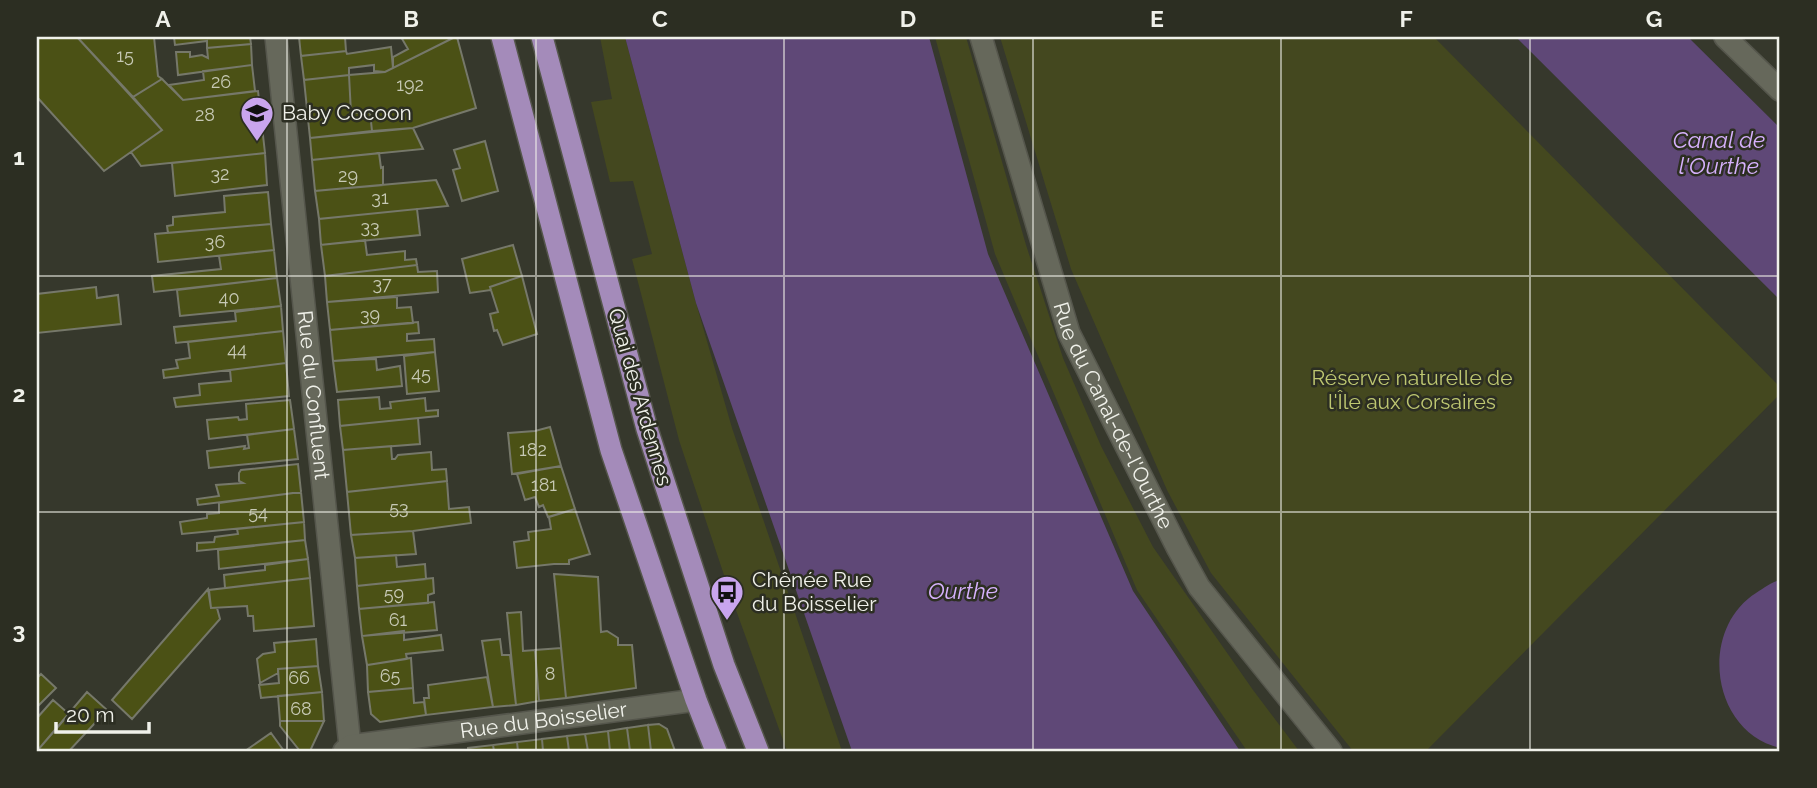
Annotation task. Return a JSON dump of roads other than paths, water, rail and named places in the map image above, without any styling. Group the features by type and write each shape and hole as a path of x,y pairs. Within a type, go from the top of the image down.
{"main road":[{"name":"Quai des Ardennes","path":"502,37 611,450 716,751"},
{"name":"Quai des Ardennes","path":"541,37 647,429 724,666 758,751"}],"street":[{"name":"Rue du Confluent","path":"275,37 347,749"},
{"name":"Rue du Canal-de-l'Ourthe","path":"981,37 1069,333 1199,587 1331,751"},
{"path":"1725,37 1780,90"},
{"name":"Rue du Boisselier","path":"347,749 696,700"}],"water":[{"name":"Ourthe","path":"625,37 929,37 988,254 1133,591 1240,751 852,751 696,303"},
{"name":"Canal de l'Ourthe","path":"1516,37 1688,37 1780,128 1780,300"},
{"path":"1780,580 1780,748 1757,738 1739,722 1727,702 1720,678 1720,654 1726,631 1738,610 1756,593"}],"place":[{"name":"Baby Cocoon","path":"257,143"},
{"name":"Chênée Rue du Boisselier","path":"727,622"}],"park label":[{"name":"Réserve naturelle de l'Île aux Corsaires","path":"1412,390"}]}
